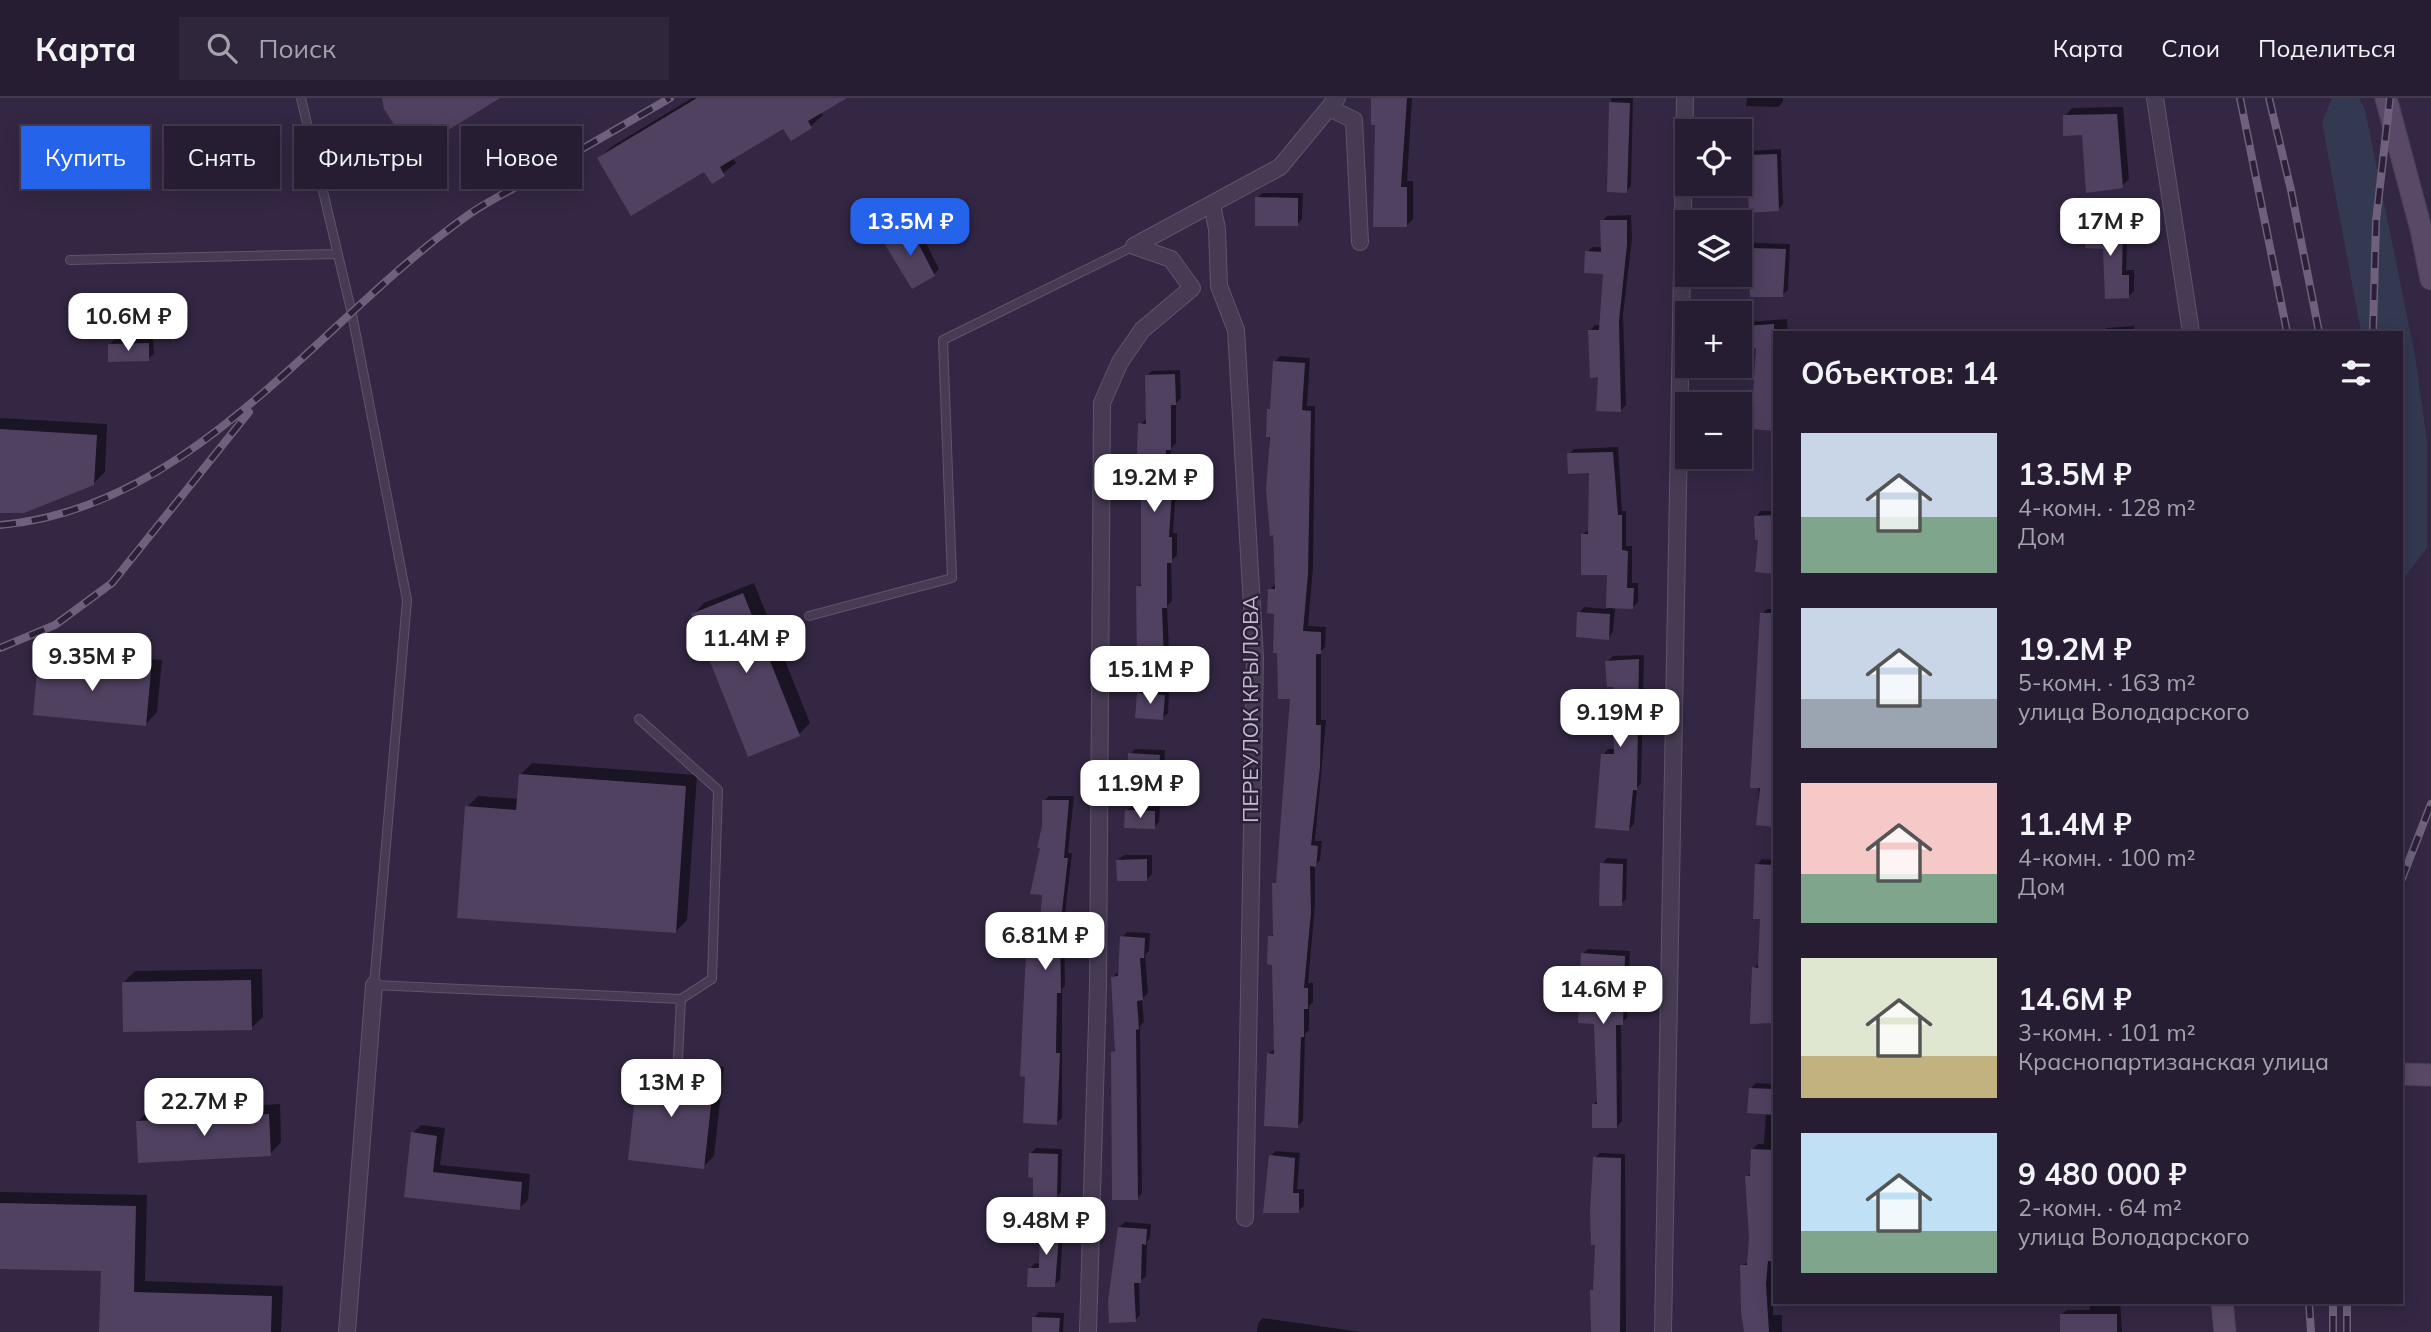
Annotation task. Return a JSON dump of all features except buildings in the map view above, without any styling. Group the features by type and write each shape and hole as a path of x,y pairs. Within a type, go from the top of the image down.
{"main road":[{"path":"2386,98 2426,228 2431,279"},
{"path":"2403,1074 2431,1075"},
{"path":"2222,1304 2225,1332"}],"street":[{"path":"1663,1332 1685,98"},
{"path":"2155,98 2191,331"},
{"path":"1134,246 1280,167 1334,104 1354,120 1360,242"},
{"name":"ПЕРЕУЛОК КРЫЛОВА","path":"1212,204 1219,286 1236,330 1255,657 1245,1218"},
{"path":"1134,246 1171,260 1192,288"},
{"path":"1088,1332 1098,986 1102,403 1120,362 1142,330 1192,288 1219,286"},
{"path":"347,1332 374,985"}],"lane":[{"path":"301,98 337,254 407,600 374,985 681,999 712,979 718,790 639,719"},
{"path":"809,617 952,578 943,340 1134,246"},
{"path":"70,260 337,254"},
{"path":"678,1058 681,999"}],"shaded area":[{"path":"2332,98 2359,98 2365,110 2415,355 2427,442 2427,548 2403,579 2403,331 2361,331 2322,122"}],"railway":[{"path":"0,525 70,511 134,484 194,448 250,404 410,260 464,218 670,98"},
{"path":"2240,98 2287,331"},
{"path":"2269,98 2291,190 2319,331"},
{"path":"2373,331 2376,221 2390,98"},
{"path":"0,648 55,625 112,583 249,412"},
{"path":"2403,876 2431,804"},
{"path":"2309,1304 2311,1332"},
{"path":"2333,1304 2333,1332"},
{"path":"2347,1304 2347,1332"}]}
